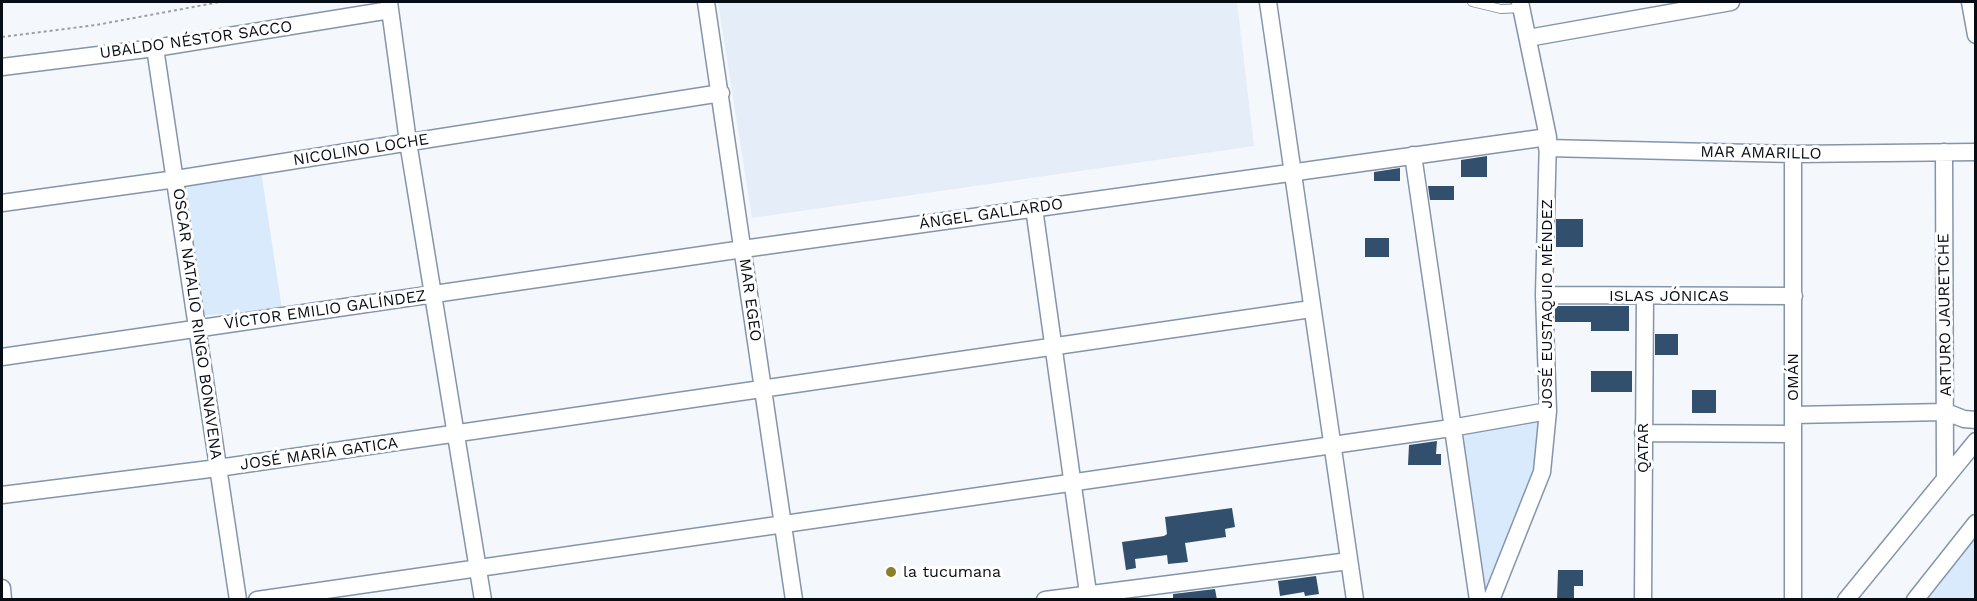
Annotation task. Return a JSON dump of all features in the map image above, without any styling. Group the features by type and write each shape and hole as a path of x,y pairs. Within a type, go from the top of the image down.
{"street":[{"name":"MAR EGEO","path":"706,2 794,600"},
{"path":"1268,2 1291,173 1334,445 1355,600"},
{"path":"1528,38 1731,2"},
{"path":"1970,2 1976,35"},
{"name":"JOSÉ EUSTAQUIO MÉNDEZ","path":"1491,600 1542,472 1548,411 1544,295 1547,142 1521,5"},
{"path":"389,6 408,142 458,434 483,600"},
{"name":"UBALDO NÉSTOR SACCO","path":"2,67 155,48 389,6"},
{"name":"OSCAR NATALIO RINGO BONAVENA","path":"155,48 199,328 238,600"},
{"name":"NICOLINO LOCHE","path":"2,203 176,179 721,93"},
{"name":"ÁNGEL GALLARDO","path":"435,294 1413,155 1547,142"},
{"name":"MAR AMARILLO","path":"1547,142 1793,154 1976,152"},
{"name":"ARTURO JAURETCHE","path":"1944,152 1945,478"},
{"name":"OMÁN","path":"1793,154 1793,600"},
{"path":"1413,155 1451,428 1478,600"},
{"path":"1034,208 1089,597"},
{"name":"VÍCTOR EMILIO GALÍNDEZ","path":"2,357 435,294"},
{"name":"ISLAS JÓNICAS","path":"1544,295 1794,296"},
{"name":"QATAR","path":"1643,600 1645,296"},
{"name":"JOSÉ MARÍA GATICA","path":"2,495 218,468 458,434 763,387 1311,309"},
{"path":"257,600 1073,480 1451,428 1548,411"},
{"path":"1793,415 1946,412 1964,419 1976,420"},
{"path":"1643,433 1793,434"},
{"path":"1846,600 1976,441"},
{"path":"1915,600 1976,523"},
{"path":"1045,600 1089,597 1349,561"},
{"path":"2,588 3,600"}],"lane":[{"path":"1472,2 1501,9 1521,5"}],"path":[{"path":"2,37 96,25 220,2"}],"shaded area":[{"path":"718,2 1237,2 1254,146 752,218"},
{"path":"261,171 282,309 197,316 178,183"},
{"path":"1547,412 1544,460 1490,599 1479,599 1453,429"},
{"path":"1975,528 1975,599 1919,599"}],"building":[{"path":"1487,156 1487,177 1461,177 1461,160"},
{"path":"1400,168 1400,181 1374,181 1374,172"},
{"path":"1428,186 1454,186 1454,200 1430,200"},
{"path":"1556,219 1583,219 1583,247 1556,247"},
{"path":"1365,238 1389,238 1389,257 1365,257"},
{"path":"1555,306 1629,306 1629,331 1591,331 1591,322 1555,322"},
{"path":"1655,334 1678,334 1678,355 1655,355"},
{"path":"1591,371 1632,371 1632,392 1591,392"},
{"path":"1692,390 1716,390 1716,413 1692,413"},
{"path":"1437,441 1436,454 1441,454 1441,465 1408,465 1409,445"},
{"path":"1232,508 1235,527 1225,529 1226,537 1185,543 1188,562 1168,564 1167,555 1135,559 1136,568 1126,570 1122,542 1164,536 1167,534 1165,517"},
{"path":"1558,570 1583,570 1583,586 1574,586 1574,600 1557,600"},
{"path":"1316,576 1319,594 1305,596 1304,592 1280,596 1278,581"},
{"path":"1215,589 1217,600 1173,600 1173,594"}],"place":[{"name":"la tucumana","path":"891,572"}]}
